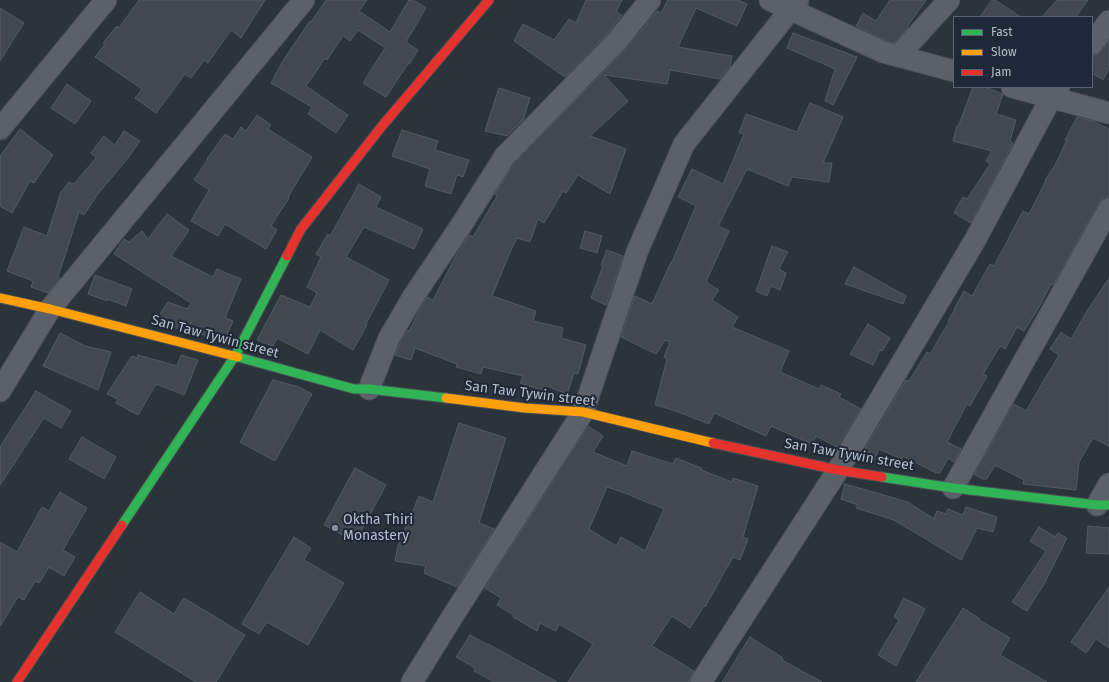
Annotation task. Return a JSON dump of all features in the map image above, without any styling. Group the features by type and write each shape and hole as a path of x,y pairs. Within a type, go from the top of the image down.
{"street":[{"path":"0,129 106,0"},
{"path":"0,391 50,309 304,0"},
{"path":"17,682 235,356 301,228 382,126 490,0"},
{"path":"369,389 389,338 413,297 505,156 616,41 650,0"},
{"path":"770,0 794,5 883,52 953,71"},
{"path":"898,56 949,0"},
{"path":"412,682 583,412 637,252 684,144 794,5"},
{"path":"1093,43 1109,21"},
{"path":"1021,88 1055,92 1109,113"},
{"path":"701,682 838,470 974,242 1055,92"},
{"path":"954,488 1109,209"},
{"name":"San Taw Tywin street","path":"0,298 50,309 235,356 354,389 369,389 525,408 583,412 707,442 838,470 954,488 1103,505"},
{"path":"1103,505 1109,484"}],"building":[{"path":"139,0 265,0 241,38 231,30 208,63 204,60 191,78 185,74 156,113 135,98 142,89 95,57 105,44 103,43 117,26 119,28"},
{"path":"326,0 367,0 359,11 390,32 409,0 413,0 426,8 406,42 418,50 386,97 363,83 385,48 358,30 350,41 343,36 327,60 325,58 306,86 348,115 336,133 308,114 312,107 271,83 284,59"},
{"path":"586,0 622,0 616,12 622,15 608,33 565,77 514,41 523,24 554,40 569,19 576,23"},
{"path":"668,0 738,0 747,4 737,26 696,8 678,47 732,56 730,67 720,79 670,70 667,84 604,75 628,101 590,136 626,149 610,194 578,175 566,193 563,191 544,223 538,219 530,242 517,238 492,296 536,311 533,321 563,328 561,338 586,345 578,374 574,373 567,394 547,386 545,391 520,383 523,376 483,367 481,374 456,367 457,364 415,348 411,360 395,355 400,343 408,330 409,331 423,303 427,297 433,300 458,252 469,235 473,237 497,196 495,194 514,163 626,49 657,11 661,13"},
{"path":"890,0 926,0 907,27 908,28 894,43 856,26 863,13 876,21"},
{"path":"992,0 995,0 1019,16 981,16"},
{"path":"1057,0 1088,0 1077,16 1043,16"},
{"path":"0,8 24,23 0,61"},
{"path":"793,33 857,57 833,105 825,101 835,69 787,48"},
{"path":"1109,41 1109,69 1103,80 1093,74 1093,56 1097,55"},
{"path":"67,84 91,101 75,124 51,108"},
{"path":"499,88 530,98 523,120 507,136 485,131"},
{"path":"973,88 988,88 1003,94 996,114 1016,120 1010,141 1013,143 971,223 954,213 963,197 967,199 990,164 986,161 992,151 953,141 957,126 958,127"},
{"path":"810,103 843,117 823,163 832,163 829,182 792,177 788,186 747,169 718,226 729,231 706,282 719,290 712,300 738,317 732,327 789,351 780,372 819,389 821,385 841,394 839,397 861,409 837,447 816,436 812,444 771,426 766,436 714,413 709,424 673,410 655,405 667,359 664,357 670,342 665,340 656,354 621,337 635,296 652,304 696,206 678,197 692,169 723,184 744,134 739,133 746,114 797,132"},
{"path":"257,115 271,125 268,129 312,157 271,226 277,230 266,249 225,224 218,236 191,221 209,190 194,180 207,159 225,134 233,139 241,127 246,131"},
{"path":"1077,117 1093,121 1109,129 1109,197 1103,199 1099,203 1053,285 1051,284 1024,331 1017,327 1005,349 1000,346 983,374 987,376 970,406 967,404 947,442 961,449 954,462 948,458 940,473 936,473 903,456 902,459 879,449 873,463 860,457 906,380 909,381 927,352 930,354 949,322 948,321 964,291 972,296 990,264 994,266 1023,211 1029,214 1046,181 1045,180 1055,165 1067,140 1065,140"},
{"path":"20,129 53,155 34,183 30,181 12,213 0,206 0,156"},
{"path":"402,130 438,141 435,150 469,160 463,177 457,175 451,194 425,186 430,169 392,156"},
{"path":"124,131 140,141 128,158 97,195 84,215 79,212 58,277 60,279 48,293 31,287 33,281 7,271 24,227 47,236 61,192 69,182 74,184 96,158 91,153 104,136 115,145"},
{"path":"359,184 381,197 376,207 423,229 414,249 364,227 346,257 389,280 353,350 320,330 308,354 277,338 273,346 257,340 281,295 310,307 317,293 307,287 321,257 316,254 328,234 330,236"},
{"path":"167,214 189,230 171,256 213,277 217,269 241,279 225,318 233,321 225,340 176,328 158,317 168,302 187,309 191,303 114,254 124,239 129,242 142,231 148,239"},
{"path":"585,231 602,236 597,253 580,248"},
{"path":"772,246 788,252 779,269 786,273 780,290 771,286 767,296 756,291"},
{"path":"607,250 623,256 606,305 591,298 603,266 601,265"},
{"path":"854,267 906,296 903,304 845,284"},
{"path":"95,275 132,289 126,306 88,294"},
{"path":"1109,278 1109,446 1093,438 1079,462 1076,490 1023,484 1024,480 995,465 987,479 982,479 974,474 1014,404 1026,411 1059,355 1050,349 1061,332 1071,339"},
{"path":"868,324 890,338 882,351 880,350 873,365 850,354"},
{"path":"60,333 85,346 111,352 98,390 43,366"},
{"path":"138,355 177,366 181,355 198,360 184,395 156,384 138,415 116,403 118,399 107,394 132,356 138,358"},
{"path":"273,380 299,387 312,394 275,461 240,442"},
{"path":"36,391 71,411 61,428 44,418 0,485 0,447"},
{"path":"459,423 506,438 479,523 494,529 457,587 424,573 426,566 395,561 398,546 419,496 433,502"},
{"path":"588,426 603,436 593,452 627,466 632,451 673,464 676,458 732,482 733,478 758,486 743,537 748,539 740,560 733,557 705,607 704,606 690,628 672,616 652,646 694,671 689,682 568,682 593,644 559,624 556,631 540,623 537,631 513,617 514,615 497,605 501,598 485,588","holes":["607,487 664,509 645,551 621,537 616,546 589,529"]},
{"path":"82,437 116,457 104,479 69,459"},
{"path":"355,468 386,485 355,542 324,525"},
{"path":"845,484 908,502 934,519 937,511 946,514 948,509 963,515 966,507 997,517 993,532 977,528 961,560 894,520 856,508 858,505 841,499"},
{"path":"60,492 87,508 63,550 75,557 64,576 49,567 39,583 35,581 24,600 18,597 0,626 0,542 17,552 42,507 49,511"},
{"path":"1088,526 1109,528 1109,554 1086,553"},
{"path":"1039,527 1055,537 1058,533 1067,538 1043,586 1027,611 1012,602 1046,551 1030,541"},
{"path":"294,537 311,548 304,560 344,583 308,645 267,622 259,634 242,624"},
{"path":"1109,587 1109,648 1096,639 1086,653 1071,642"},
{"path":"140,592 174,614 184,598 245,635 216,682 196,682 115,632"},
{"path":"904,598 925,609 896,666 878,655 899,620 894,617"},
{"path":"963,608 980,619 979,620 1010,638 1000,655 1047,682 916,682"},
{"path":"470,635 557,682 494,682 474,671 475,668 456,657"},
{"path":"750,637 783,658 782,660 822,682 722,682"}],"traffic: fast":[{"path":"122,525 235,356 287,256"},
{"path":"238,357 354,389 369,389 446,398"},
{"path":"882,477 953,488 1097,505 1109,505"}],"traffic: slow":[{"path":"0,298 50,309 238,357"},
{"path":"446,398 525,408 583,412 713,443"}],"traffic: jam":[{"path":"287,256 301,229 382,126 489,0"},
{"path":"713,443 838,470 882,477"},
{"path":"17,682 122,525"}],"place":[{"name":"Oktha Thiri Monastery","path":"335,528"}]}
